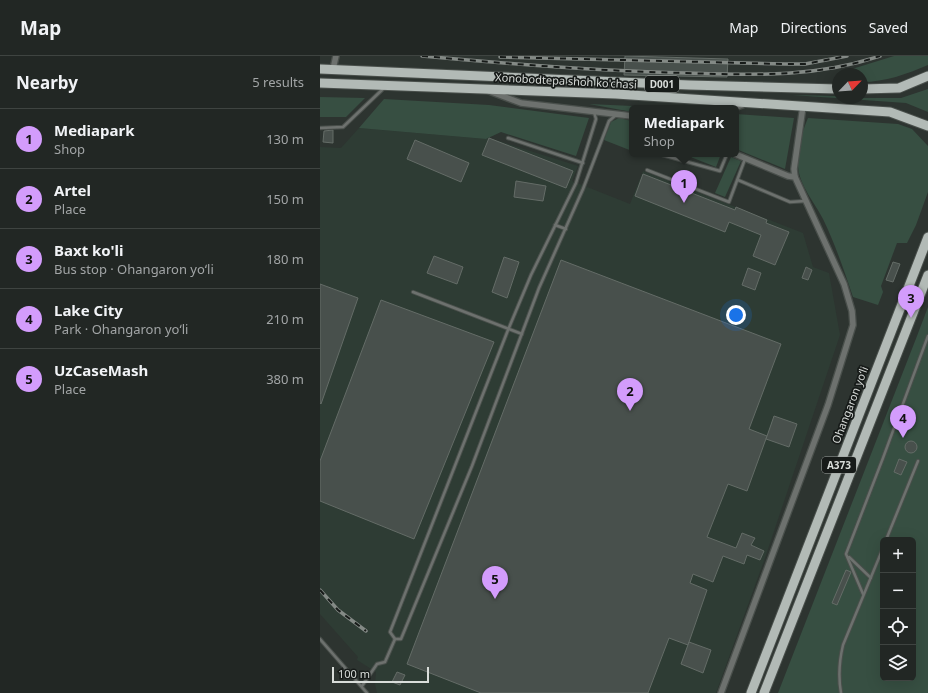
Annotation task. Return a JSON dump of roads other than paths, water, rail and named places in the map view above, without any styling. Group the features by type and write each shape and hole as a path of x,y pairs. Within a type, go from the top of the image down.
{"highway":[{"name":"Xonobodtepa shoh ko'chasi","path":"320,69 689,85 832,89"},
{"path":"484,89 485,76"},
{"path":"868,89 899,88 928,76"},
{"name":"Xonobodtepa shoh ko'chasi","path":"320,83 616,94 890,112 914,119 928,126"},
{"path":"914,119 928,132"},
{"name":"Ohangaron yoʻli","path":"751,693 928,237"},
{"name":"A373","path":"764,693 928,275"}],"street":[{"path":"333,70 336,56"},
{"path":"484,89 521,103 629,115"},
{"path":"739,106 750,103"},
{"path":"721,693 828,405 853,325 852,311 844,284 795,177 795,162 803,106"},
{"path":"739,155 788,176 795,177"}],"lane":[{"path":"320,128 343,127 386,86"},
{"path":"395,639 390,632 508,330 531,275 576,183 596,119 592,110"},
{"path":"395,639 401,639 472,466 539,288 566,229 609,121 618,113"},
{"path":"508,138 583,163"},
{"path":"670,157 720,171 726,157"},
{"path":"647,170 728,202 746,158"},
{"path":"738,180 790,202 807,201"},
{"path":"555,225 566,229"},
{"path":"413,292 508,330 522,334"},
{"path":"863,594 846,554 884,458 928,336"},
{"path":"887,537 918,461"},
{"path":"846,554 871,578"},
{"path":"841,693 838,678 839,661 843,645 880,556"},
{"path":"320,639 368,693"},
{"path":"362,686 376,664 385,662 395,639"}],"railway":[{"path":"422,56 586,69 735,74 783,74 807,72 855,63 880,56"},
{"path":"500,57 805,64 847,56"},
{"path":"320,590 338,610 366,631"}],"place":[{"name":"Mediapark","path":"684,203"},
{"name":"Baxt ko'li","path":"911,318"},
{"name":"Artel","path":"630,411"},
{"name":"Lake City","path":"903,438"},
{"name":"UzCaseMash","path":"495,599"}]}
